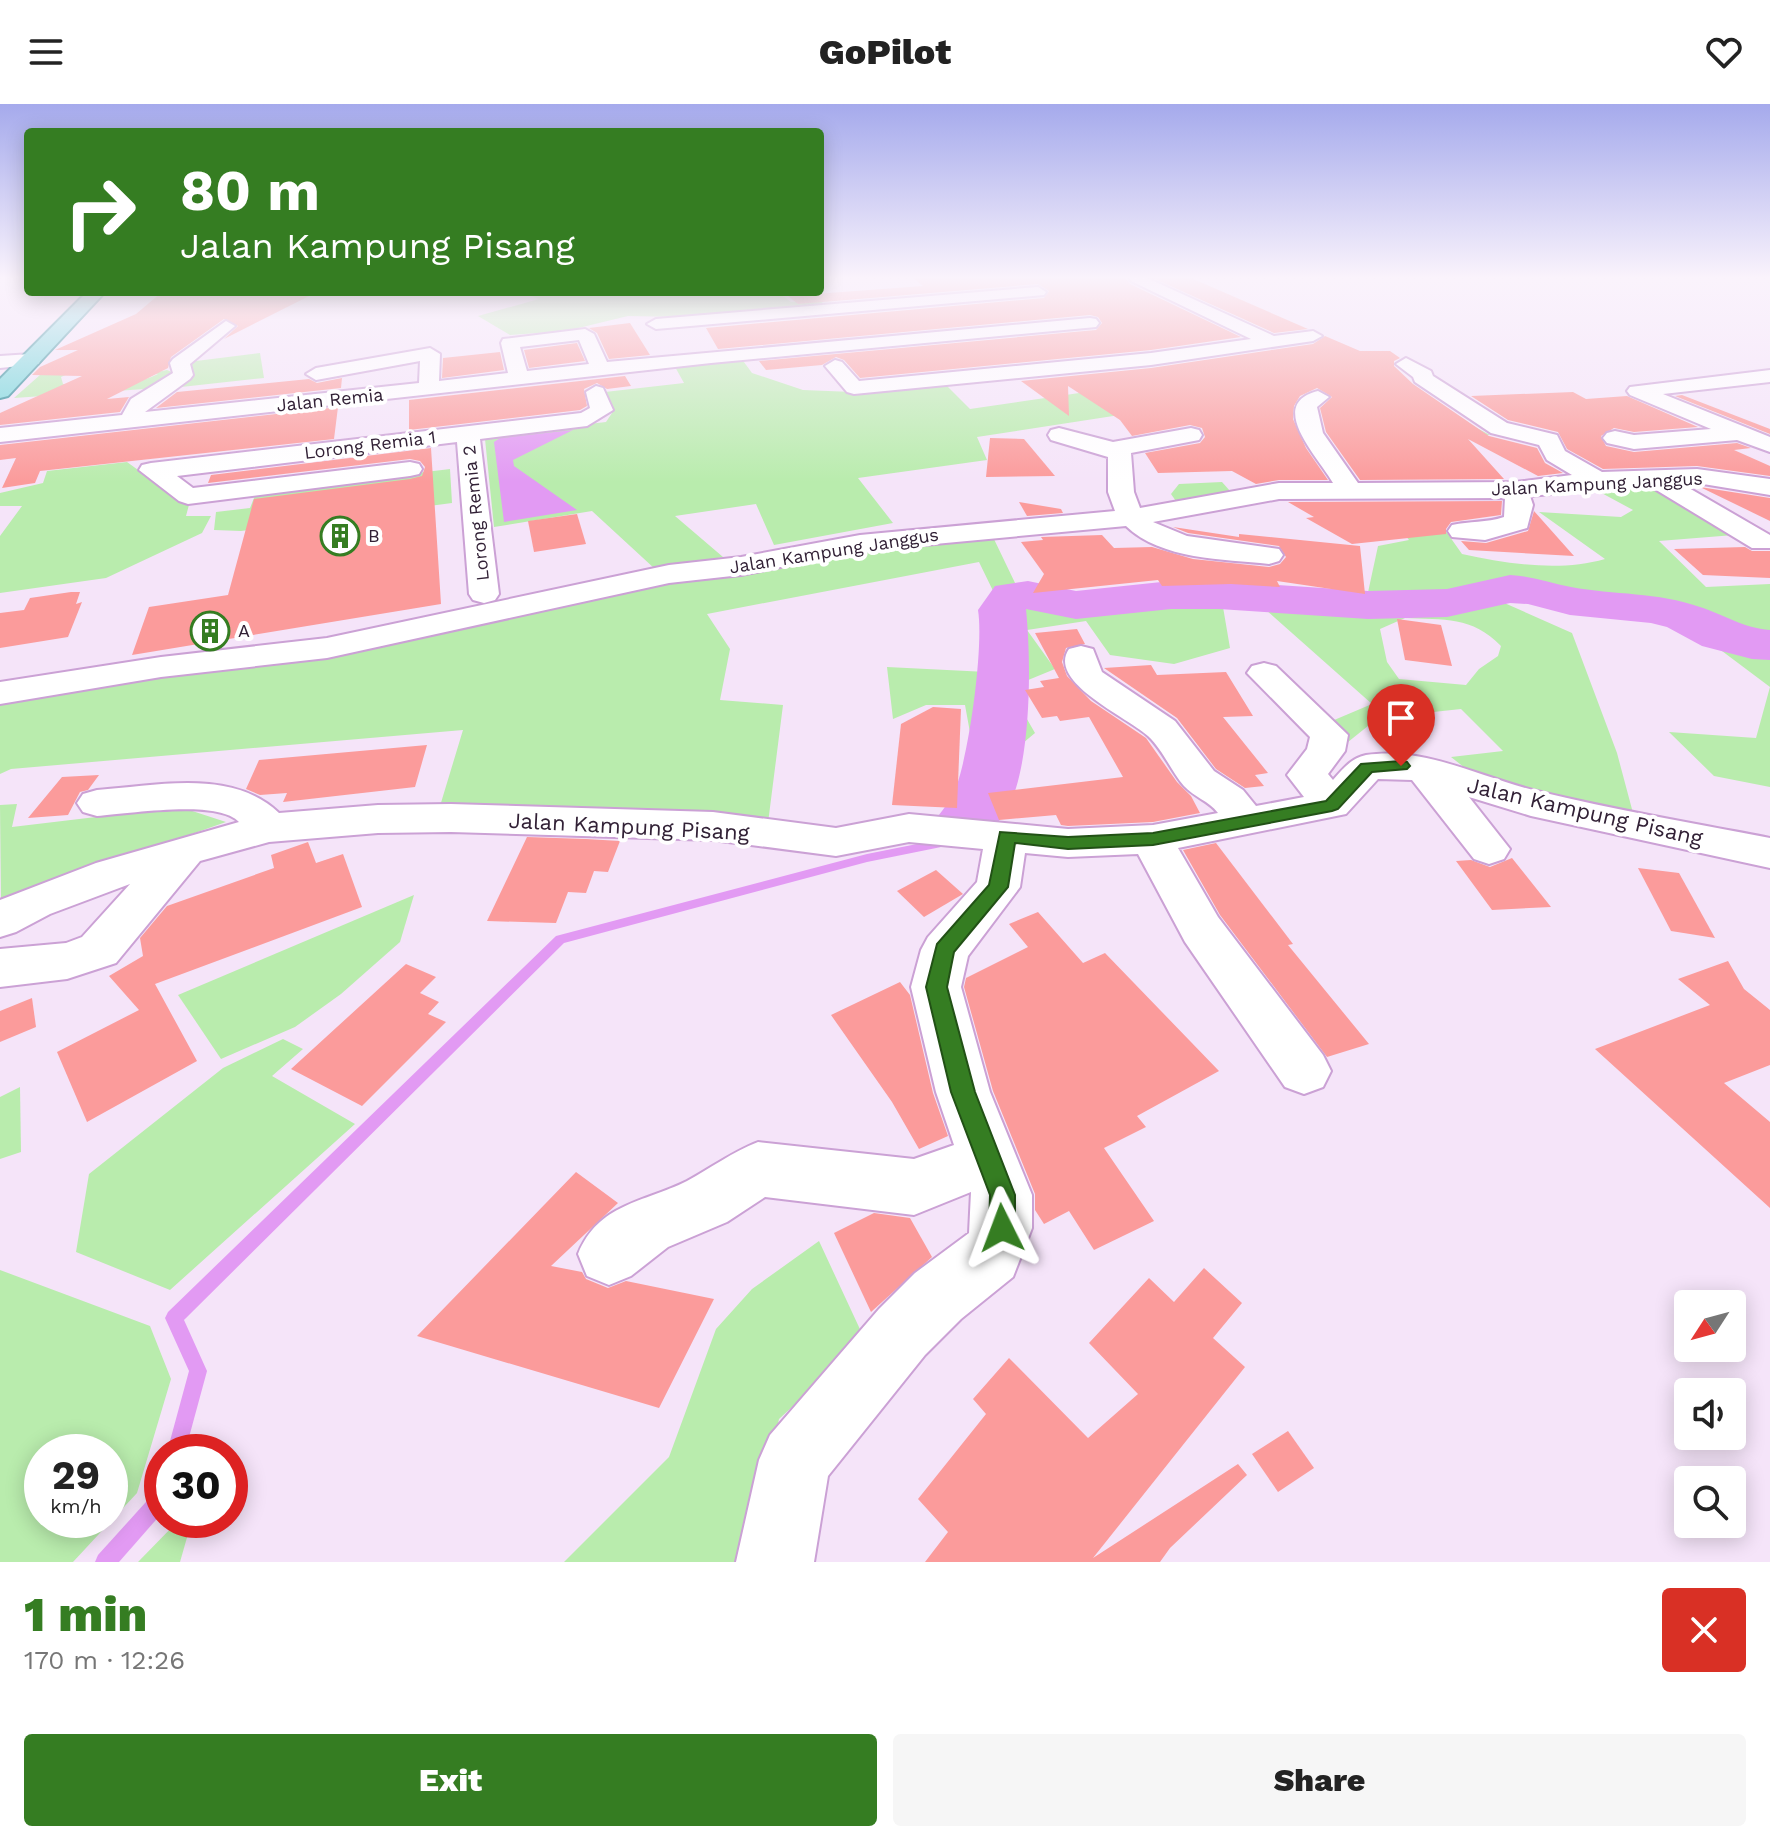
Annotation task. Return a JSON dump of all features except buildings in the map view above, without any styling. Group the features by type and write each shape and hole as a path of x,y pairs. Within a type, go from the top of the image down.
{"main road":[{"path":"0,391 45,346"}],"street":[{"path":"130,421 139,404 183,375 180,363 201,346"},
{"path":"511,346 519,379"},
{"path":"590,346 601,370"},
{"path":"668,346 677,361"},
{"name":"Jalan Remia","path":"0,435 831,346"},
{"path":"1025,349 1037,346"},
{"path":"1129,346 1151,359"},
{"path":"862,364 828,367 854,388 1151,359 1243,346"},
{"path":"297,377 430,354 429,389"},
{"path":"746,354 757,371 766,372"},
{"path":"916,359 939,380"},
{"path":"0,362 31,360"},
{"path":"1406,364 1424,375 1422,378 1427,384 1460,401 1499,428 1549,440 1555,455 1597,480"},
{"path":"349,397 352,369"},
{"path":"1770,376 1637,391 1770,445"},
{"path":"162,391 193,388"},
{"name":"Lorong Remia 1","path":"153,472 587,419 602,410 588,393 623,389"},
{"path":"370,445 375,395"},
{"path":"1318,397 1306,405 1306,423 1311,438 1328,454 1349,489"},
{"path":"159,442 168,417"},
{"name":"Lorong Remia 2","path":"468,433 484,594"},
{"path":"1615,438 1634,442 1742,434"},
{"path":"1059,435 1113,449 1120,454 1124,471 1121,495 1130,518 1158,538 1269,555"},
{"path":"1113,449 1191,435"},
{"path":"135,450 138,458 153,472 188,496 471,462"},
{"name":"Jalan Kampung Janggus","path":"0,693 161,667 327,648 669,574 740,553 1130,518 1279,491 1515,490 1597,480 1697,476 1770,487"},
{"path":"1652,478 1762,542"},
{"path":"1462,531 1485,532 1517,522 1520,505 1515,490"},
{"path":"1081,656 1082,669 1090,679 1162,729 1200,780 1229,799 1247,822"},
{"path":"1264,673 1329,735 1326,751 1307,775 1332,805"},
{"name":"Jalan Kampung Pisang","path":"0,920 34,902 185,850 269,828 378,819 451,818 713,826 836,842 909,828 1068,843 1153,839 1332,805 1367,767 1401,766 1425,770 1531,803 1770,853"},
{"path":"1425,770 1489,849"},
{"path":"97,803 214,796 248,807 269,828"},
{"path":"775,1562 795,1460 902,1332 938,1296 991,1255 1002,1228 1002,1195 954,1063 936,987 945,950 998,887 1007,836"},
{"path":"1153,839 1163,865 1228,968 1304,1071"},
{"path":"0,968 67,961 99,950 185,850"},
{"path":"609,1254 646,1226 706,1202 758,1169 914,1187 988,1159"}],"green space":[{"path":"260,353 264,378 172,388 190,375 188,362"},
{"path":"1353,353 1401,388 1490,435 1460,435 1340,381 977,437 987,460 858,478 893,523 774,545 756,504 675,516 723,557 655,569 592,511 494,527 485,439 494,435 606,422 612,413 605,392 684,383 674,365 741,358 752,373 803,390 853,392 947,386 970,409"},
{"path":"86,366 61,377 63,384 112,385 148,378 158,374 153,373 167,370 174,373 159,388 14,398 49,367"},
{"path":"127,462 177,498 190,501 186,516 211,516 202,533 106,578 0,593 0,536 22,506 0,506 0,493 43,483 47,471"},
{"path":"450,469 452,503 241,531 214,530 216,512 250,508 256,493"},
{"path":"1222,482 1230,491 1178,504 1171,494 1179,484"},
{"path":"1645,483 1734,535 1659,541 1706,587 1770,584 1770,687 1686,624 1656,615 1570,606 1535,595 1511,594 1493,598 1572,633 1617,753 1633,813 1526,794 1479,779 1451,757 1503,751 1461,709 1378,718 1348,742 1320,726 1372,704 1266,610 1223,607 1230,648 1174,664 1110,655 1086,621 1027,630 1055,669 1009,688 1035,733 1023,743 1012,767 979,782 965,705 926,705 893,719 887,667 987,672 997,599 979,562 707,614 730,649 720,700 783,705 768,823 440,806 463,730 11,769 0,774 0,701 494,609 743,568 992,535 1016,585 1075,595 1198,586 1367,597 1378,546 1409,540 1395,523 1438,520 1462,554 1497,561 1552,566 1605,559 1539,512 1621,517 1633,510 1596,490","holes":["1405,618 1468,624 1501,646 1498,656 1479,669 1466,685 1399,679 1387,662 1380,629"]},
{"path":"1770,687 1770,787 1714,776 1669,732 1756,738"},
{"path":"17,804 12,827 180,807 226,822 1,901 0,805"},
{"path":"414,895 400,942 341,994 295,1027 221,1059 178,995"},
{"path":"283,1039 303,1049 272,1076 355,1124 170,1290 76,1252 89,1174 223,1068"},
{"path":"20,1087 21,1152 0,1159 0,1097"},
{"path":"819,1241 865,1340 779,1419 749,1562 564,1562 669,1457 716,1329 752,1289"},
{"path":"0,1270 150,1326 171,1379 155,1434 144,1434 144,1470 137,1493 128,1503 128,1434 24,1434 24,1538 95,1538 73,1562 0,1562"},
{"path":"161,1538 187,1538 180,1562 138,1562"}],"shaded area":[{"path":"573,430 513,460 514,466 577,510 504,522 494,442 500,438"}],"waterway":[{"path":"966,822 985,790 995,747 1006,631 1002,610 1011,596 1028,595 1076,605 1171,595 1219,595 1368,605 1447,603 1510,589 1530,590 1570,601 1651,609 1684,617 1720,635 1752,644 1770,645"},
{"path":"181,1434 198,1371 174,1318 560,939 867,858 952,841"},
{"path":"105,1562 144,1519"}],"place":[{"name":"B","path":"340,536"},
{"name":"A","path":"210,631"}],"route":[{"path":"1002,1228 1002,1195 963,1092 936,987 945,950 998,887 1007,836 1068,843 1153,839 1332,805 1367,767 1401,766"}]}
